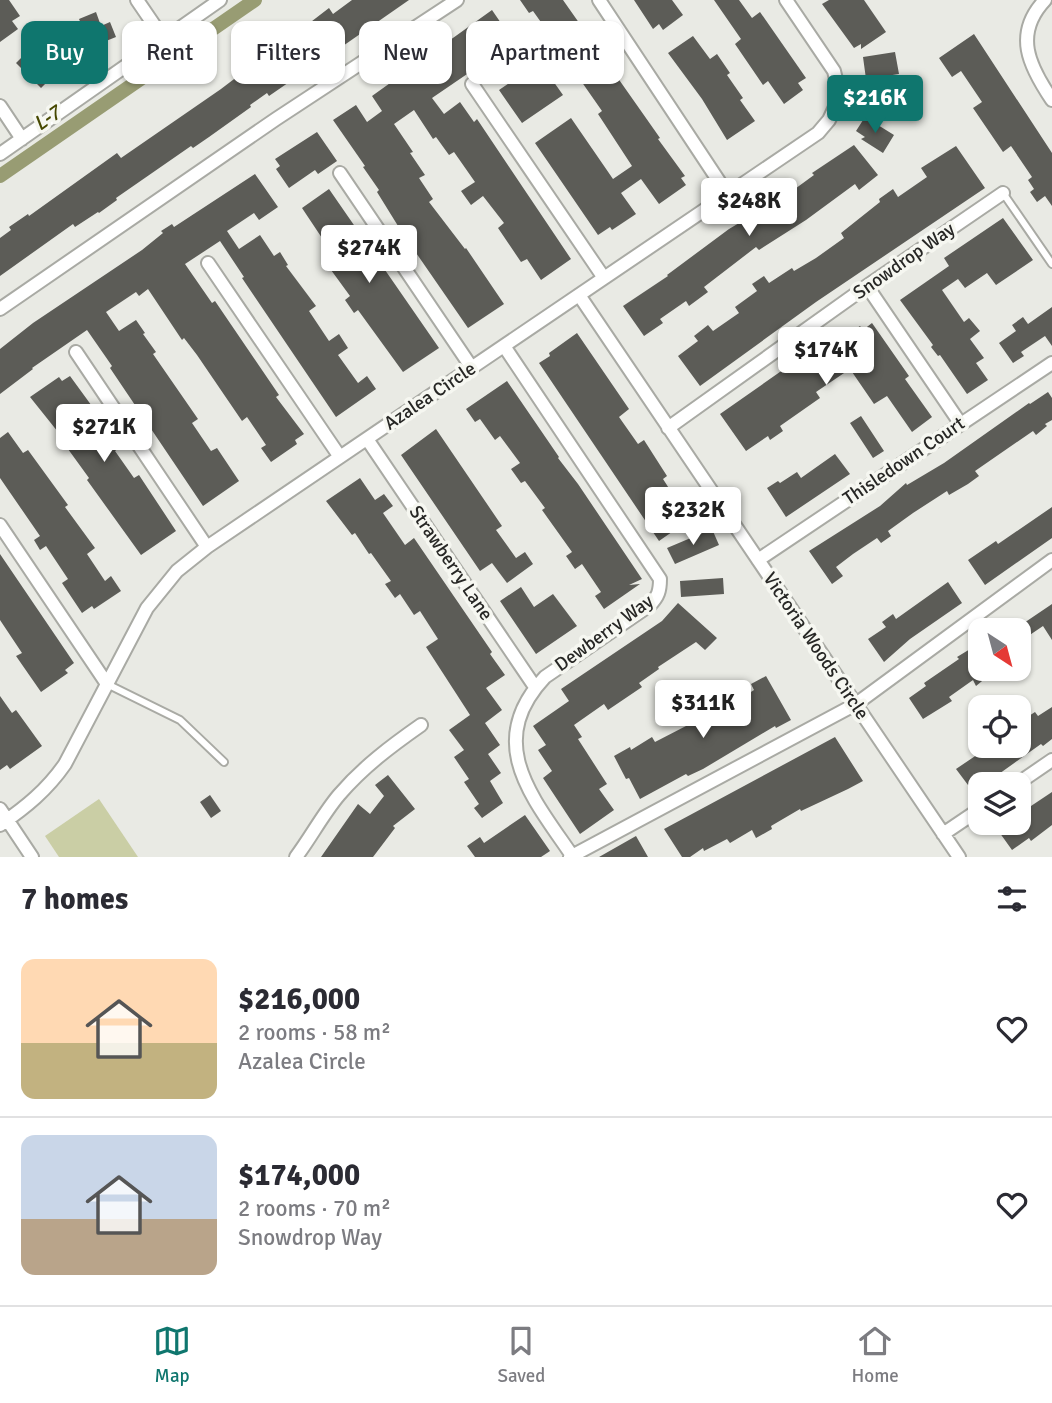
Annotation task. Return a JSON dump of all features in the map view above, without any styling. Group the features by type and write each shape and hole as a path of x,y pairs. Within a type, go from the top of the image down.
{"street":[{"path":"137,0 152,21"},
{"path":"191,21 220,0"},
{"path":"0,309 276,119 457,0"},
{"path":"598,0 728,195"},
{"name":"Azalea Circle","path":"2,818 31,804 53,782 147,608 177,571 207,547 818,133 830,120 836,105 838,88 834,71 786,0"},
{"path":"1045,0 1035,11 1028,29 1027,52 1037,78 1052,100"},
{"path":"0,154 122,70"},
{"path":"472,84 604,278"},
{"path":"0,107 22,139"},
{"path":"340,173 472,368"},
{"name":"Snowdrop Way","path":"668,428 1003,193"},
{"path":"208,263 340,457"},
{"path":"867,286 960,423"},
{"name":"Victoria Woods Circle","path":"579,295 959,857"},
{"name":"Dewberry Way","path":"504,346 660,579 657,598 650,605 553,670 535,687 518,723 515,744 517,765 529,793 571,857"},
{"path":"76,352 207,547"},
{"name":"Thisledown Court","path":"758,560 1052,363"},
{"name":"Strawberry Lane","path":"367,439 535,687"},
{"path":"0,525 107,684"},
{"path":"571,857 856,704 1052,560"},
{"path":"296,857 339,796 361,771 421,725"},
{"path":"1031,774 1052,760"},
{"path":"943,834 968,817"},
{"path":"2,818 32,857"}],"lane":[{"path":"1003,193 1052,264"},
{"path":"107,684 180,720 224,762"}],"green space":[{"path":"99,799 138,857 59,857 45,836"}],"building":[{"path":"0,0 9,0 20,16 12,21 18,29 0,42"},
{"path":"352,0 409,0 379,21 359,21 359,35 345,45 345,21 312,21 329,8 333,14"},
{"path":"520,0 563,0 578,21 540,21 533,11 529,13"},
{"path":"634,0 672,0 683,15 663,30 659,24 653,29"},
{"path":"714,0 739,0 752,18 760,12 806,78 798,83 803,90 784,104 768,81 763,85 735,44 741,39"},
{"path":"829,0 864,0 886,32 861,49 861,44 854,48 822,4"},
{"path":"492,10 500,21 477,21"},
{"path":"96,12 99,21 80,21 79,19"},
{"path":"110,22 116,37 108,40 108,23"},
{"path":"466,29 466,75 432,98 444,114 460,102 474,122 477,119 571,259 541,280 527,259 521,262 498,228 504,223 483,196 471,205 461,191 475,182 454,152 449,155 436,137 433,139 414,110 394,124 425,175 419,178 433,199 429,202 466,248 504,304 468,328 403,234 363,167 365,166 333,120 356,105 367,122 382,111 372,96 389,84 452,84 452,39"},
{"path":"974,34 1052,153 1052,206 1045,196 1037,202 1030,192 1034,189 1028,180 1032,177 1011,146 1003,152 973,108 982,102 961,71 952,77 939,58"},
{"path":"693,36 710,59 717,54 743,98 740,100 755,121 727,140 702,99 668,53"},
{"path":"895,52 899,74 866,79 863,57"},
{"path":"231,81 231,84 287,84 269,96 267,93 209,137 193,148 191,146 116,198 117,200 99,213 75,227 73,224 0,276 0,238 11,230 9,227 28,214 29,216 117,153 121,158"},
{"path":"508,84 555,84 563,95 522,123 499,90"},
{"path":"583,84 622,84 685,176 681,178 686,185 659,204 641,179 621,193 636,214 612,230 610,227 598,235 535,143 571,118 613,179 632,166 598,114 602,111"},
{"path":"870,86 908,93 904,116 866,109"},
{"path":"865,117 894,135 883,153 861,139 865,137 856,131"},
{"path":"317,132 337,161 318,174 315,170 289,188 276,169 280,166 275,159"},
{"path":"854,145 878,175 859,190 855,184 759,250 756,247 704,287 708,292 689,306 686,301 660,319 663,323 644,336 623,306 668,276 729,229 788,194 814,175 812,173"},
{"path":"956,146 985,188 816,302 700,386 678,356 698,341 694,336 708,325 713,331 739,313 735,307 757,291 752,284 764,276 769,283 792,268 794,271 816,258 844,238 841,233 880,202 879,199 893,189 898,197 927,177 921,168"},
{"path":"255,174 278,207 259,220 254,213 227,231 239,249 260,235 274,256 280,252 288,265 286,266 316,306 309,311 329,341 339,334 348,348 338,355 358,383 367,376 376,389 336,417 220,241 185,264 212,303 215,301 279,395 276,397 304,434 295,440 297,444 271,462 261,448 266,445 247,417 242,421 148,289 139,296 136,292 106,312 119,331 136,320 156,352 153,354 198,419 192,423 211,451 217,448 239,481 203,506 87,330 0,394 0,349 33,323 142,250 163,233 161,231 172,224 174,227"},
{"path":"329,189 439,348 403,372 358,310 354,313 345,300 350,296 323,259 332,253 302,208"},
{"path":"1003,218 1033,260 996,285 987,273 965,288 958,279 942,290 964,322 969,318 980,331 970,339 984,358 976,363 988,380 967,394 900,300 949,266 944,258"},
{"path":"1052,307 1052,346 1045,336 1021,352 1024,356 1013,363 999,343 1016,331 1012,325 1023,317 1028,324"},
{"path":"872,323 909,376 905,379 932,417 912,432 887,396 874,404 850,369 816,392 820,398 780,426 783,431 770,440 768,436 746,451 720,414 817,346 821,353 860,326 863,330"},
{"path":"577,333 629,409 619,417 638,444 644,440 667,476 663,479 681,507 690,501 699,513 659,541 539,363"},
{"path":"70,376 121,446 115,451 134,478 139,475 176,531 141,555 87,480 89,478 60,438 62,437 30,397 59,377 62,381"},
{"path":"507,381 642,579 629,585 640,584 604,609 595,596 601,592 582,564 575,569 566,556 572,552 542,510 545,508 525,481 521,483 511,469 520,463 500,436 495,440 480,419 475,422 466,409"},
{"path":"1048,392 1052,398 1052,420 1045,424 1047,426 1036,435 1033,431 975,471 979,476 968,484 949,495 947,491 913,513 888,531 891,536 881,543 877,538 853,554 836,567 843,576 832,584 809,551 880,506 906,483 907,485 944,463"},
{"path":"861,416 884,451 873,458 850,423"},
{"path":"436,429 502,526 496,530 516,558 525,552 533,564 507,583 492,563 480,571 401,455"},
{"path":"8,432 23,453 28,450 68,505 65,507 95,548 87,554 105,581 111,576 121,591 94,609 92,606 82,613 62,583 68,579 46,546 40,550 34,540 40,536 0,478 0,438"},
{"path":"835,454 850,474 786,517 767,488 797,472 801,478"},
{"path":"360,478 375,500 384,494 393,506 383,513 405,545 414,538 505,675 486,688 502,710 485,723 500,745 488,754 501,773 490,781 503,803 482,818 474,808 479,804 464,782 469,779 454,757 464,750 449,730 470,715 426,647 438,639 420,611 414,615 400,594 395,598 385,584 391,581 355,533 352,535 326,501"},
{"path":"1052,507 1052,538 985,585 968,560 996,541 998,544"},
{"path":"712,529 719,545 675,564 667,548"},
{"path":"0,554 74,663 65,670 68,673 41,692 16,656 22,653 0,620"},
{"path":"723,578 724,594 681,597 680,581"},
{"path":"948,582 962,603 910,639 884,662 868,639 886,627 882,622 893,614 896,619"},
{"path":"521,587 534,607 553,594 577,626 536,654 500,601"},
{"path":"678,603 717,638 705,650 696,642 658,667 659,669 639,683 642,687 608,710 604,704 574,725 582,737 578,739 607,784 599,789 614,810 580,834 543,778 552,771 538,750 546,745 533,726 569,701 561,689 662,621"},
{"path":"1052,604 1052,640 1043,626 1031,634 1031,618"},
{"path":"968,650 968,681 972,681 949,697 952,701 923,719 909,698 926,686 924,683 959,659 957,657"},
{"path":"766,676 791,720 776,728 775,726 703,769 688,776 686,774 640,799 614,756 630,747 631,750 652,737 655,742 686,726 682,719 697,711 699,714 721,701 726,708 754,690 751,684"},
{"path":"0,696 12,713 16,710 42,746 10,769 7,765 0,770"},
{"path":"1052,707 1052,739 1031,751 1031,715 1035,712 1038,716"},
{"path":"835,737 863,781 801,811 800,809 756,838 752,830 730,843 727,839 704,851 703,848 690,857 682,857 664,829"},
{"path":"972,758 1021,758 1002,772 968,772 968,785 956,769"},
{"path":"388,775 415,809 393,826 395,828 373,857 321,857 358,804 370,814 384,796 375,785"},
{"path":"1052,792 1052,825 1031,841 1029,838 1012,850 1001,835 1031,835 1031,806"},
{"path":"210,795 221,811 211,818 200,802"},
{"path":"525,815 550,851 541,857 475,857 467,846 480,837 484,843"},
{"path":"636,836 648,857 599,857"}],"waterway":[{"name":"L-7","path":"0,176 255,0"}]}
